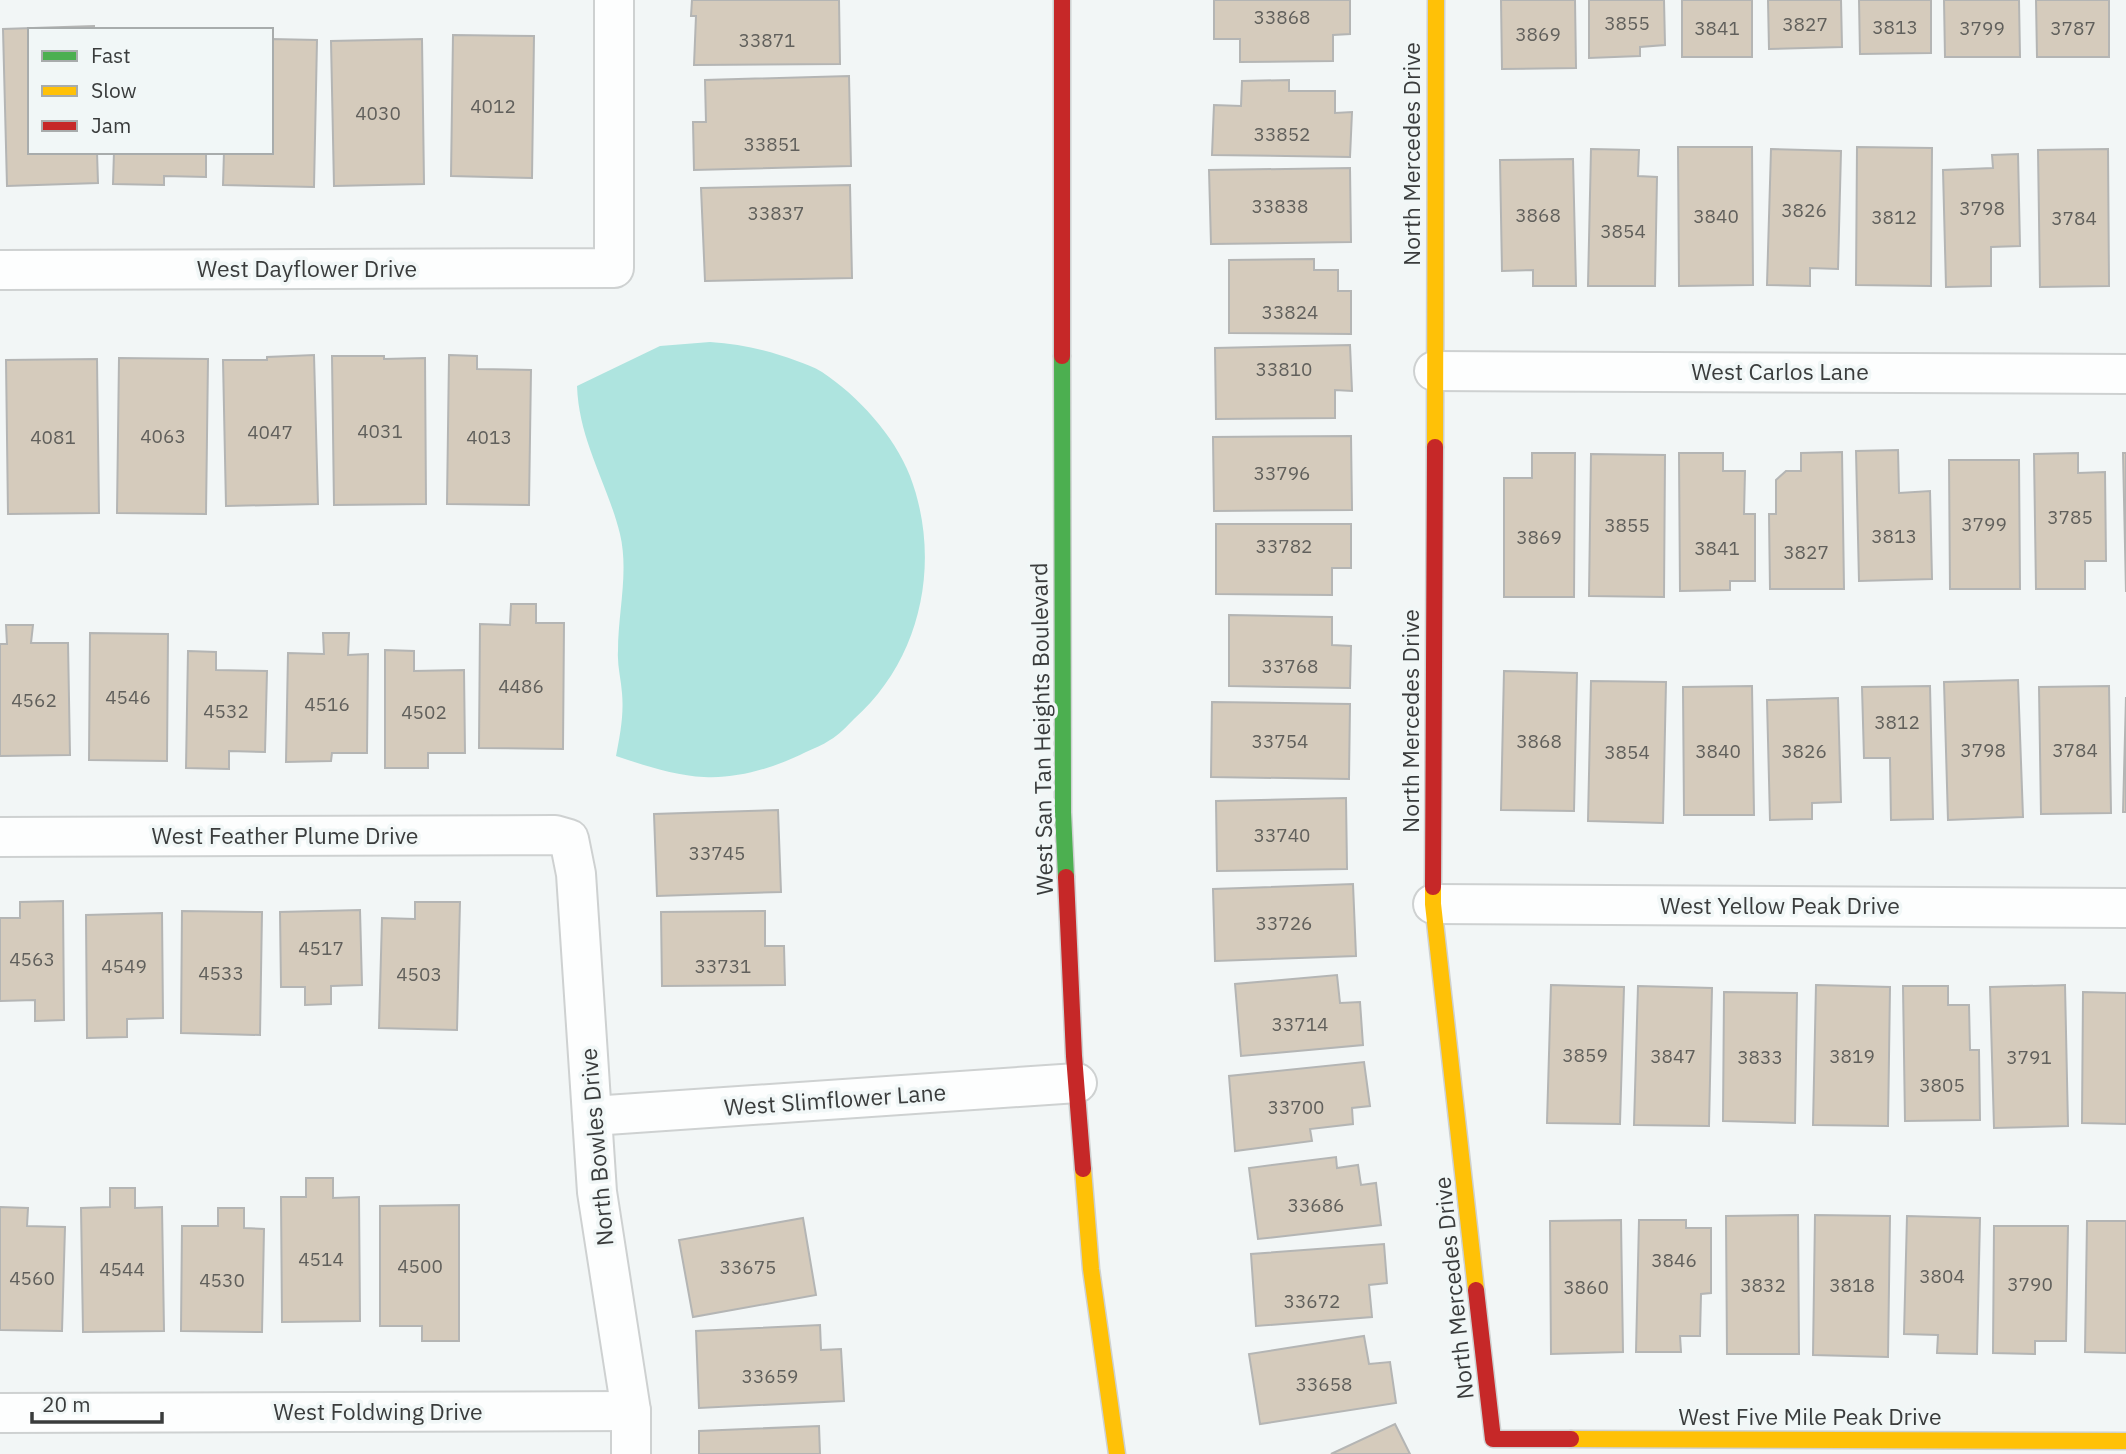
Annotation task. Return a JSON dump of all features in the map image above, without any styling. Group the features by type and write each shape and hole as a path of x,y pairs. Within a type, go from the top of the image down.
{"street":[{"name":"West Dayflower Drive","path":"0,270 614,268 614,0"},
{"name":"West San Tan Heights Boulevard","path":"1062,0 1063,813 1074,1056 1091,1269 1116,1454"},
{"name":"North Mercedes Drive","path":"1436,0 1433,904 1493,1439"},
{"name":"West Carlos Lane","path":"1434,370 2126,374"},
{"name":"West Feather Plume Drive","path":"0,837 555,835 569,839"},
{"name":"North Bowles Drive","path":"569,839 576,874 597,1192 631,1411 631,1454"},
{"name":"West Yellow Peak Drive","path":"1433,904 2126,908"},
{"name":"West Slimflower Lane","path":"592,1116 1077,1083"},
{"name":"West Foldwing Drive","path":"0,1413 631,1411"},
{"name":"West Five Mile Peak Drive","path":"1493,1439 2126,1441"}],"shaded area":[{"path":"710,342 754,348 797,361 822,372 849,393 885,431 903,461 920,508 924,541 920,606 910,638 896,668 877,695 843,730 824,743 770,767 717,777 671,772 616,756 622,709 618,636 623,577 622,548 615,515 583,425 577,386 660,346"}],"building":[{"path":"692,0 839,0 840,64 694,65 696,16 691,16"},
{"path":"1214,0 1350,0 1350,34 1333,35 1333,61 1240,62 1240,39 1214,39"},
{"path":"1501,0 1575,0 1576,68 1502,69"},
{"path":"1589,0 1664,0 1665,45 1640,47 1640,56 1589,58"},
{"path":"1682,0 1752,0 1752,57 1682,57"},
{"path":"1768,0 1841,0 1842,47 1769,49"},
{"path":"1859,0 1931,0 1931,53 1860,54"},
{"path":"1944,0 2019,0 2020,57 1945,57"},
{"path":"2036,0 2109,0 2109,57 2037,57"},
{"path":"94,26 94,28 33,28"},
{"path":"28,28 28,154 97,154 98,183 7,186 3,29"},
{"path":"453,35 534,36 532,178 451,176"},
{"path":"273,39 317,40 314,187 223,185 224,154 273,154"},
{"path":"422,39 424,184 334,186 331,41"},
{"path":"849,76 851,166 694,170 693,122 706,122 705,80"},
{"path":"1289,80 1289,91 1335,91 1335,113 1352,112 1350,157 1212,155 1214,105 1241,106 1242,81"},
{"path":"1678,147 1752,147 1753,285 1679,286"},
{"path":"1857,147 1932,148 1931,286 1856,285"},
{"path":"1591,149 1639,150 1638,176 1657,177 1655,286 1588,286"},
{"path":"1771,149 1841,151 1838,269 1810,268 1810,286 1767,285"},
{"path":"2108,149 2109,286 2040,287 2038,150"},
{"path":"114,154 206,154 206,177 164,176 164,185 113,184"},
{"path":"2018,154 2020,246 1991,247 1991,286 1946,287 1943,170 1993,168 1992,155"},
{"path":"1573,159 1576,286 1533,286 1533,270 1502,271 1500,160"},
{"path":"1350,168 1351,242 1211,244 1209,170"},
{"path":"850,185 852,278 705,281 701,188"},
{"path":"1314,259 1314,270 1338,270 1338,291 1351,291 1351,334 1229,333 1229,260"},
{"path":"1350,345 1352,391 1335,390 1335,418 1216,419 1215,348"},
{"path":"314,355 318,504 226,506 223,360 267,360 267,357"},
{"path":"449,355 477,356 477,369 531,370 529,505 447,504"},
{"path":"332,356 425,358 426,504 334,505"},
{"path":"119,358 208,359 206,514 117,513"},
{"path":"97,359 99,513 8,514 6,360"},
{"path":"1351,436 1352,510 1214,511 1213,437"},
{"path":"1898,450 1899,493 1930,491 1932,579 1859,581 1856,451"},
{"path":"1842,452 1844,589 1770,589 1769,514 1776,514 1776,480 1786,471 1801,471 1801,453"},
{"path":"1532,453 1575,453 1574,597 1504,597 1504,478 1532,478"},
{"path":"1679,453 1723,453 1723,471 1745,471 1744,514 1755,514 1755,581 1730,581 1730,590 1680,591"},
{"path":"2078,453 2078,473 2105,472 2106,561 2085,561 2085,589 2036,589 2034,454"},
{"path":"2123,453 2126,453 2126,592"},
{"path":"1591,454 1665,455 1664,597 1589,596"},
{"path":"1949,460 2019,460 2020,589 1950,589"},
{"path":"1216,524 1351,524 1351,568 1332,568 1332,595 1216,594"},
{"path":"511,604 536,604 536,623 564,623 563,749 479,748 480,624 510,625"},
{"path":"1229,615 1332,617 1332,645 1351,646 1350,688 1229,686"},
{"path":"6,625 33,625 31,643 68,643 70,755 0,756 0,644 7,644"},
{"path":"90,633 168,634 167,761 89,760"},
{"path":"323,633 349,633 348,655 368,654 367,753 332,753 331,761 286,762 288,653 324,654"},
{"path":"385,650 414,651 414,671 464,670 465,753 428,753 428,768 385,768"},
{"path":"188,651 216,652 216,670 267,671 265,752 229,751 229,769 186,768"},
{"path":"1504,671 1577,673 1574,811 1501,810"},
{"path":"2018,680 2023,817 1948,820 1944,682"},
{"path":"1591,681 1666,682 1663,823 1588,821"},
{"path":"1752,686 1754,815 1684,815 1683,687"},
{"path":"1930,686 1933,819 1891,820 1890,758 1864,758 1862,687"},
{"path":"2109,686 2111,813 2041,814 2039,687"},
{"path":"2126,697 2126,812 2123,812"},
{"path":"1838,698 1841,802 1812,803 1812,819 1770,820 1767,700"},
{"path":"1212,702 1350,704 1349,779 1211,777"},
{"path":"1346,798 1347,869 1217,871 1216,801"},
{"path":"778,810 781,892 657,896 654,814"},
{"path":"1353,884 1356,956 1215,961 1213,889"},
{"path":"63,901 64,1020 35,1021 35,1000 0,1001 0,918 20,918 20,902"},
{"path":"415,902 460,902 457,1030 379,1028 382,918 415,919"},
{"path":"360,910 362,985 331,986 331,1004 305,1005 305,987 281,987 280,912"},
{"path":"182,911 262,912 260,1035 181,1033"},
{"path":"765,911 765,946 784,946 785,985 662,986 661,912"},
{"path":"162,913 163,1018 127,1019 127,1037 87,1038 86,915"},
{"path":"1337,975 1340,1003 1360,1002 1363,1045 1241,1056 1235,984"},
{"path":"1551,985 1624,987 1620,1124 1547,1123"},
{"path":"1816,985 1890,987 1888,1126 1813,1125"},
{"path":"2065,985 2068,1126 1994,1128 1990,987"},
{"path":"1638,986 1712,988 1709,1126 1634,1125"},
{"path":"1903,986 1948,986 1948,1005 1969,1005 1970,1050 1979,1050 1980,1120 1905,1121"},
{"path":"1724,992 1797,993 1795,1123 1723,1121"},
{"path":"2083,992 2126,993 2126,1124 2082,1123"},
{"path":"1364,1062 1370,1106 1352,1108 1353,1124 1310,1129 1312,1141 1235,1151 1229,1076"},
{"path":"1336,1157 1337,1168 1358,1165 1361,1185 1376,1183 1381,1225 1258,1239 1249,1168"},
{"path":"306,1178 333,1178 333,1198 359,1197 360,1321 282,1322 281,1197 306,1197"},
{"path":"110,1188 135,1188 135,1208 162,1207 164,1331 83,1332 81,1208 110,1207"},
{"path":"459,1205 459,1341 422,1341 422,1326 380,1326 380,1206"},
{"path":"0,1207 28,1208 27,1226 65,1227 62,1331 0,1330"},
{"path":"218,1208 244,1208 244,1228 264,1229 262,1332 181,1331 182,1226 218,1226"},
{"path":"1798,1215 1799,1354 1727,1354 1726,1216"},
{"path":"1815,1215 1890,1216 1888,1357 1813,1355"},
{"path":"1907,1216 1980,1218 1977,1354 1937,1353 1938,1335 1904,1334"},
{"path":"803,1218 816,1295 693,1317 679,1240"},
{"path":"1621,1220 1623,1352 1551,1354 1550,1221"},
{"path":"1639,1220 1686,1220 1686,1228 1711,1228 1711,1293 1701,1294 1700,1336 1680,1336 1681,1352 1636,1352"},
{"path":"2087,1221 2126,1221 2126,1353 2085,1352"},
{"path":"1994,1226 2068,1226 2066,1341 2035,1341 2035,1354 1993,1353"},
{"path":"1384,1244 1387,1283 1369,1285 1372,1317 1256,1326 1251,1254"},
{"path":"820,1325 821,1350 841,1349 844,1401 699,1408 696,1331"},
{"path":"1364,1336 1369,1364 1390,1362 1396,1403 1260,1424 1249,1354"},
{"path":"1395,1424 1410,1454 1331,1454"},
{"path":"819,1426 820,1454 699,1454 699,1431"}],"traffic: fast":[{"path":"1062,356 1063,812 1066,877"}],"traffic: slow":[{"path":"1435,447 1436,0"},
{"path":"1433,887 1476,1290"},
{"path":"1083,1169 1091,1269 1117,1454"},
{"path":"1571,1439 2126,1441"}],"traffic: jam":[{"path":"1062,0 1062,356"},
{"path":"1433,887 1435,447"},
{"path":"1066,877 1074,1056 1083,1169"},
{"path":"1476,1290 1493,1439 1571,1439"}]}
